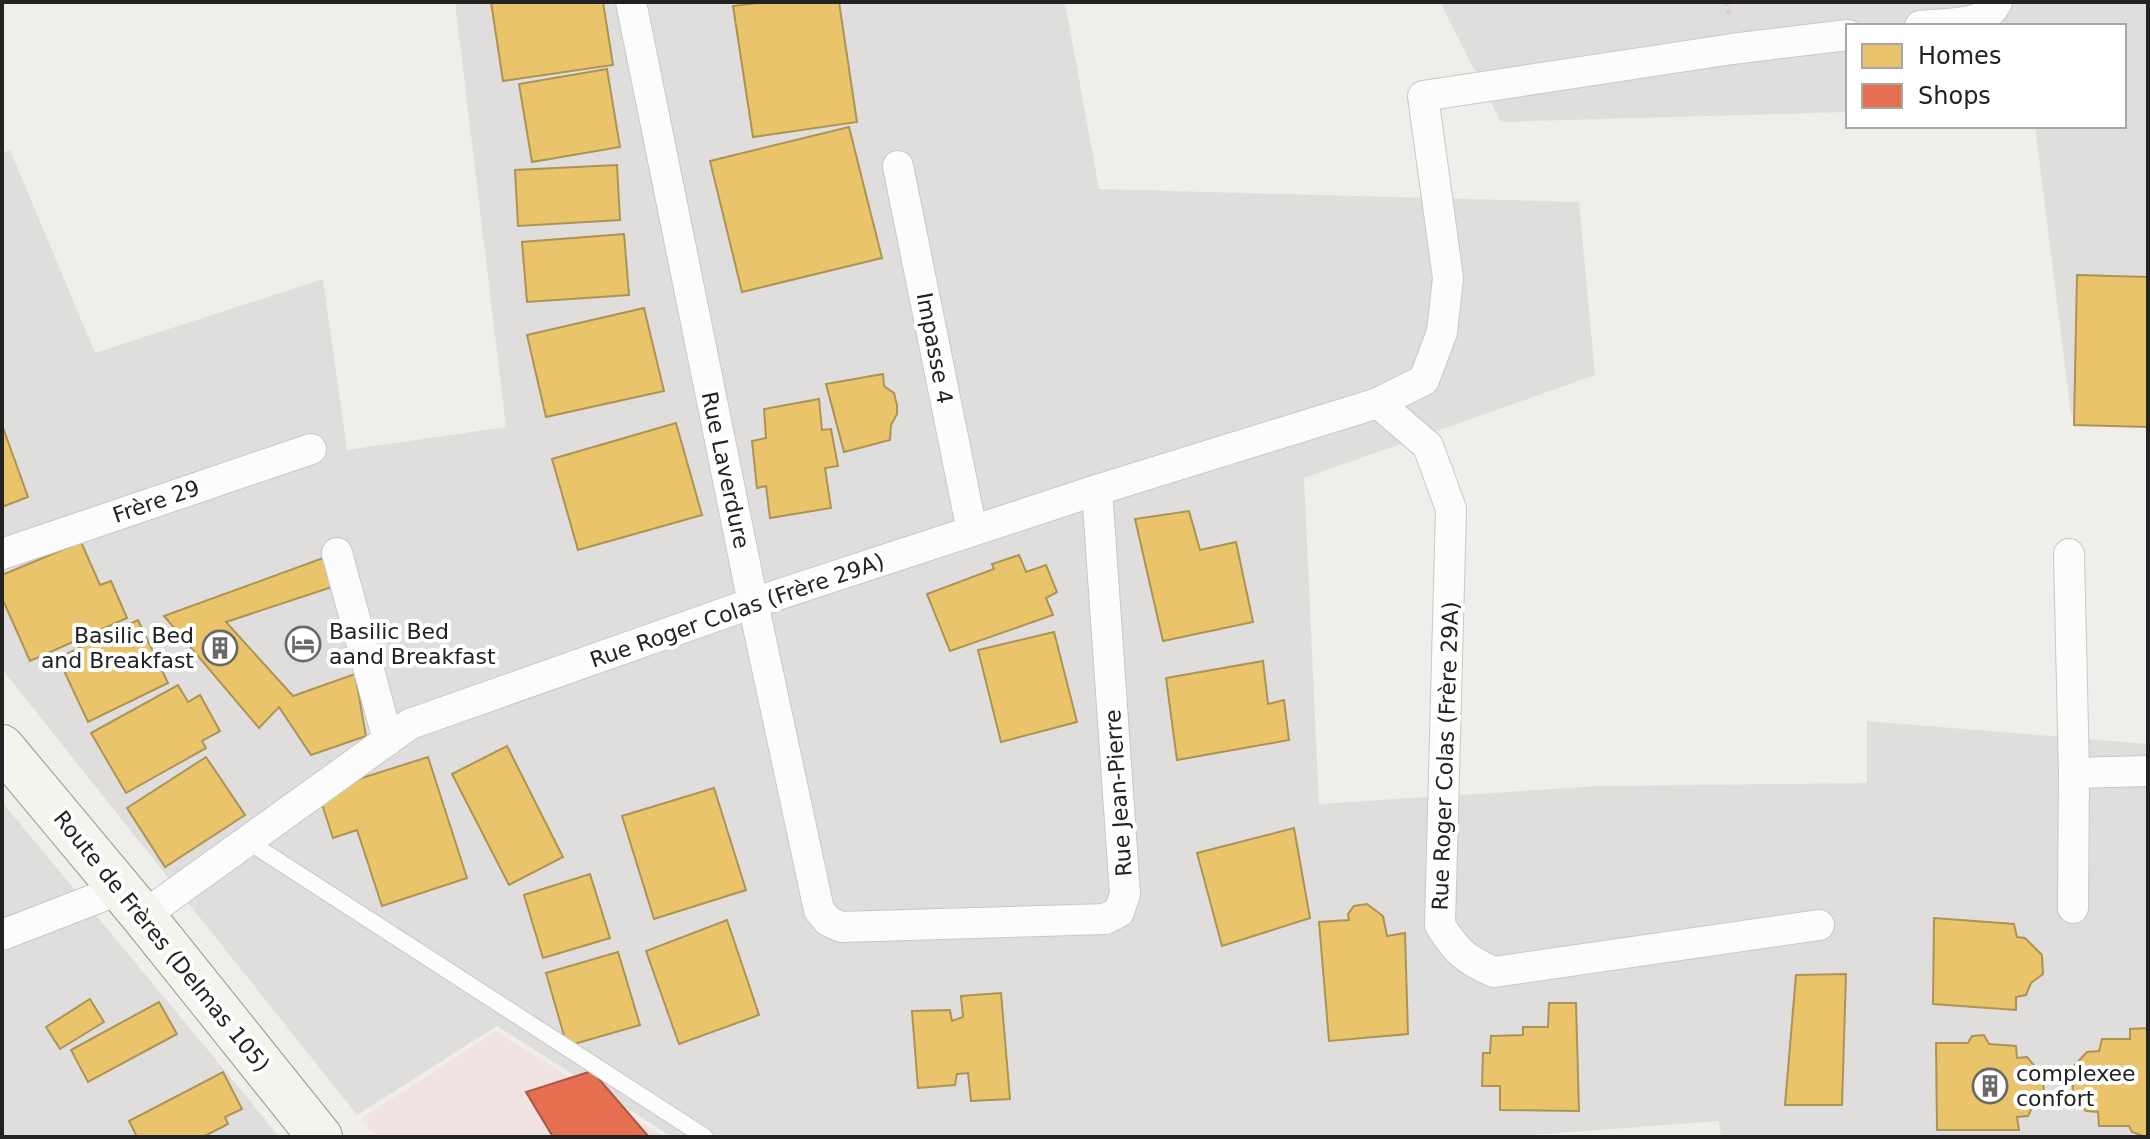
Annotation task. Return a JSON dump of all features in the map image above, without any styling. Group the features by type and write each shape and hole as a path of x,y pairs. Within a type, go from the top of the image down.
{"main road":[{"name":"Route de Frères (Delmas 105)","path":"2,747 132,902 320,1137"}],"street":[{"name":"Rue Laverdure","path":"631,2 819,910 828,921 841,927"},
{"path":"1936,24 1984,18 1994,11 1997,2"},
{"name":"Rue Roger Colas (Frère 29A)","path":"2,935 132,902 246,840 410,724 753,603 1097,490 1378,403 1424,380 1442,332 1448,278 1423,96 1717,51 1846,35"},
{"name":"Impasse 4","path":"898,166 972,531"},
{"name":"Rue Roger Colas (Frère 29A)","path":"1378,403 1428,446 1451,509 1440,925 1453,947 1476,965 1494,972 1819,925"},
{"name":"Frère 29","path":"2,554 311,449"},
{"name":"Rue Jean-Pierre","path":"841,927 1105,919 1119,912 1125,894 1097,490"},
{"path":"337,553 388,740"},
{"path":"2069,554 2074,773 2073,908"},
{"path":"2074,773 2148,771"}],"lane":[{"path":"246,840 705,1137"}],"shaded area":[{"path":"455,2 1065,2 1099,189 1579,202 1595,375 1304,478 1319,804 1598,786 1867,783 1867,721 2148,744 2148,1137 1721,1137 1719,1121 1504,1137 672,1137 497,1026 357,1115 2,669 2,153 10,150 95,353 323,279 347,450 506,427"},
{"path":"1440,2 2148,2 2148,422 2071,414 2035,128 2126,128 2126,24 1846,24 1846,112 1501,122"},
{"path":"2,802 241,1090 279,1137 2,1137"},
{"path":"496,1031 664,1137 375,1137 361,1119"}],"building: Homes":[{"path":"491,2 603,2 613,65 503,81"},
{"path":"765,2 839,2 857,122 753,137 733,6"},
{"path":"607,69 620,147 532,162 519,84"},
{"path":"849,127 882,258 742,292 710,161"},
{"path":"617,165 620,220 518,226 515,170"},
{"path":"624,234 629,295 527,302 522,242"},
{"path":"2077,275 2148,277 2148,427 2074,425"},
{"path":"644,308 664,391 546,417 527,335"},
{"path":"883,374 884,386 894,393 897,405 890,440 844,452 826,384"},
{"path":"819,399 822,430 831,429 838,466 825,468 831,508 770,518 766,486 757,488 752,441 766,438 764,409"},
{"path":"676,423 702,515 578,550 552,459"},
{"path":"2,425 28,497 2,507"},
{"path":"1189,511 1200,550 1236,542 1253,622 1163,641 1135,519"},
{"path":"81,542 100,585 111,581 127,618 30,661 2,598 2,575"},
{"name":"Basilic Bed and Breakfast","path":"337,553 338,585 226,622 293,696 355,674 366,736 311,755 279,707 259,728 164,616"},
{"path":"1019,555 1026,572 1046,565 1057,592 1046,598 1053,615 950,651 927,594 994,569 992,564"},
{"path":"138,620 168,683 88,722 58,658"},
{"path":"1054,632 1077,722 1001,742 978,650"},
{"path":"1263,661 1268,704 1284,700 1289,740 1177,760 1166,678"},
{"path":"178,685 188,702 200,695 220,731 202,741 206,748 126,793 91,733"},
{"path":"507,746 563,857 509,885 452,774"},
{"path":"206,757 245,815 165,867 127,808"},
{"path":"428,757 467,878 382,906 357,830 333,838 318,792"},
{"path":"714,788 746,890 654,919 622,816"},
{"path":"1294,828 1310,918 1222,946 1197,853"},
{"path":"590,874 610,938 543,958 524,895"},
{"path":"1367,904 1383,916 1387,936 1405,933 1408,1034 1329,1041 1319,922 1349,920 1348,914 1354,906"},
{"path":"1934,918 2014,924 2017,937 2025,938 2042,955 2043,974 2031,983 2026,995 2016,997 2016,1010 1933,1004"},
{"path":"727,920 759,1015 679,1044 646,951"},
{"path":"618,952 640,1025 567,1046 546,973"},
{"path":"1846,974 1842,1105 1785,1105 1796,975"},
{"path":"1001,993 1010,1099 971,1101 968,1073 957,1074 955,1085 918,1088 912,1011 950,1010 952,1021 963,1017 961,996"},
{"path":"90,999 104,1022 60,1049 46,1027"},
{"path":"159,1002 177,1034 88,1082 71,1050"},
{"path":"1549,1003 1576,1003 1579,1111 1500,1110 1500,1086 1482,1086 1483,1053 1490,1053 1491,1036 1523,1035 1523,1027 1548,1027"},
{"path":"2148,1028 2148,1137 2140,1137 2129,1126 2099,1126 2098,1112 2086,1111 2073,1097 2072,1068 2087,1052 2099,1051 2102,1039 2130,1039 2130,1029"},
{"name":"complexee confort","path":"1984,1035 1989,1044 2016,1046 2017,1058 2027,1057 2043,1076 2044,1096 2034,1104 2028,1116 2017,1117 2019,1130 1937,1130 1936,1043 1968,1043 1972,1036"},
{"path":"223,1072 242,1109 225,1117 228,1124 203,1137 137,1137 129,1121"}],"building: Shops":[{"path":"592,1071 649,1137 553,1137 526,1092"}],"place":[{"name":"Basilic Bed aand Breakfast","path":"303,644"},
{"name":"Basilic Bed and Breakfast","path":"220,648"},
{"name":"complexee confort","path":"1990,1086"}]}
